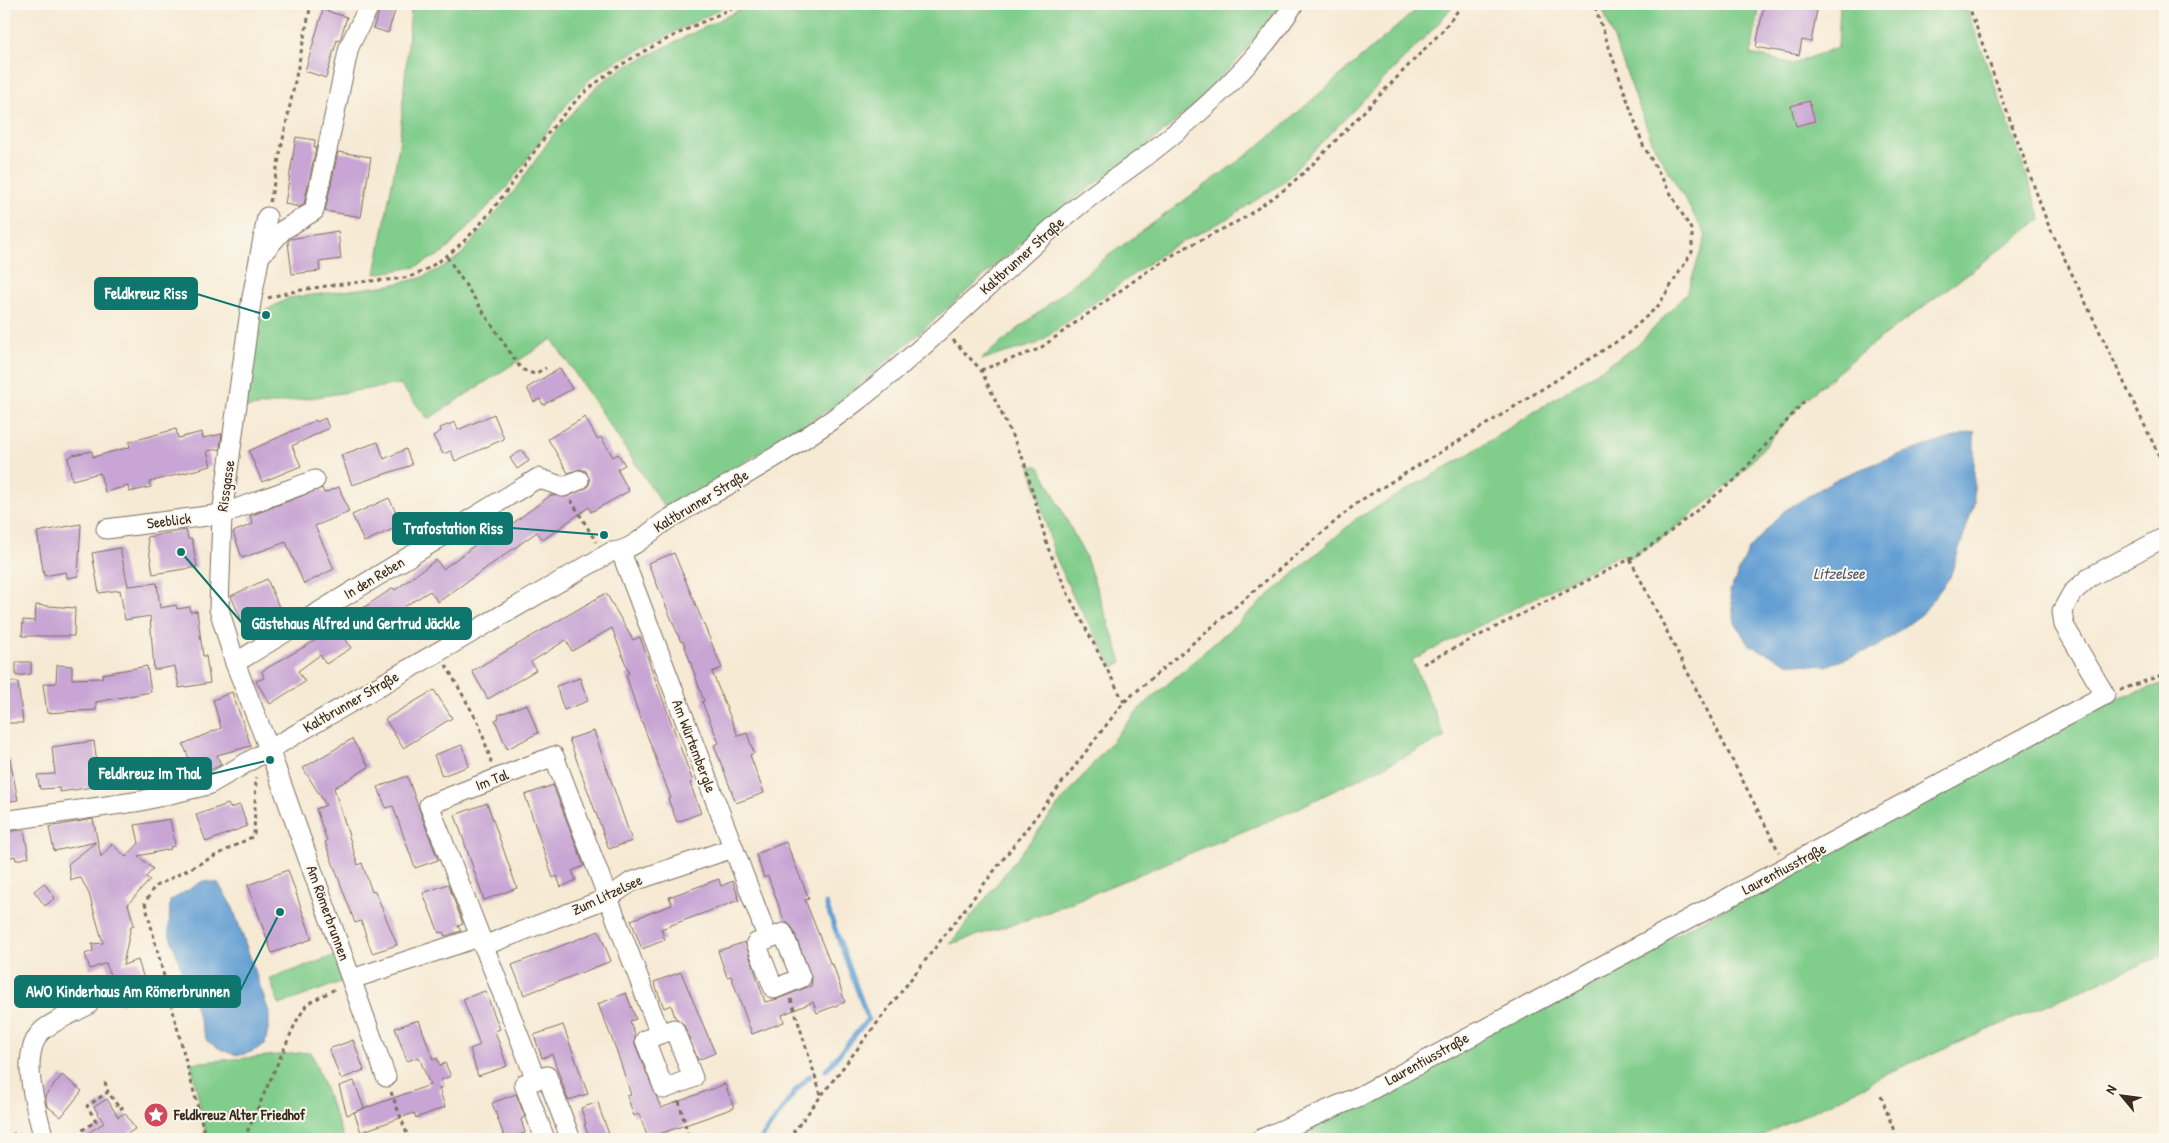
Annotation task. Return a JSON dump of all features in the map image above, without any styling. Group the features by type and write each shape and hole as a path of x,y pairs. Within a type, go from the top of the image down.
{"street":[{"path":"259,257 283,230 314,211 349,46 370,4"},
{"name":"Kaltbrunner Straße","path":"4,821 141,801 208,785 611,552 621,552 664,522 745,476 847,409 902,365 1066,216 1149,154 1200,110 1249,62 1294,4"},
{"name":"Rissgasse","path":"267,217 251,303 222,514 219,609 235,663 269,749"},
{"name":"In den Reben","path":"235,663 538,478 571,484"},
{"name":"Seeblick","path":"106,529 222,514 315,480"},
{"name":"Laurentiusstraße","path":"1261,1139 1360,1096 1577,978 1787,868 2105,695 2064,625 2062,611 2072,593 2090,577 2165,536"},
{"name":"Am Würtembergle","path":"621,552 768,939"},
{"name":"Am Römerbrunnen","path":"269,749 386,1077"},
{"name":"Im Tal","path":"536,1080 429,805 554,756 660,1034"},
{"name":"Zum Litzelsee","path":"352,980 481,941 608,898 631,882 733,848"},
{"path":"783,933 801,978 774,989 756,943 768,939 783,933"},
{"path":"44,1139 31,1075 31,1055 34,1044 43,1030 88,1005"},
{"path":"674,1028 693,1078 664,1089 645,1040 660,1034 674,1028"},
{"path":"545,1139 524,1084 547,1076 570,1137 565,1139"}],"path":[{"path":"267,217 311,4"},
{"path":"251,303 296,290 419,274 447,257 465,241 511,188 553,128 595,82 618,65 740,4"},
{"path":"981,370 1039,349 1149,270 1181,250 1244,218 1285,189 1309,168 1443,30 1463,4"},
{"path":"788,1139 1124,702 1358,502 1495,419 1624,336 1658,306 1692,252 1692,231 1643,145 1594,4"},
{"path":"1968,4 2047,222 2165,468"},
{"path":"447,257 521,369 534,374 546,368"},
{"path":"941,329 981,370 1024,461 1048,548 1069,596 1124,702"},
{"path":"1423,664 1630,559 1661,539 1736,479 1806,399"},
{"path":"571,484 592,533"},
{"path":"1630,559 1787,868"},
{"path":"439,652 479,724 497,778"},
{"path":"2139,684 2165,674"},
{"path":"206,1139 144,903 154,887 254,836 256,772 269,749"},
{"path":"244,1139 296,1022 307,1004 352,980"},
{"path":"786,984 821,1096"},
{"path":"386,1077 408,1139"},
{"path":"105,1082 108,1092 120,1109 126,1105"},
{"path":"675,1085 689,1139"},
{"path":"69,1139 96,1121 87,1106 108,1092"},
{"path":"1881,1096 1897,1139"}],"green space":[{"path":"407,4 730,4 615,62 591,78 570,100 506,188 443,253 415,267 375,274 399,146 411,10"},
{"path":"751,4 1282,4 1242,55 1195,105 1144,148 1058,211 839,403 667,511 552,339 428,419 400,384 245,408 254,324 263,312 289,298 390,285 421,278 447,265 462,254 515,190 555,132 599,84 625,67"},
{"path":"1423,4 1454,4 1437,25 1281,184 1225,220 1170,248 1037,344 980,360 1108,256 1259,146"},
{"path":"1601,4 1760,4 1751,54 1793,64 1838,47 1840,4 1965,4 2041,219 1857,356 1806,399 1736,479 1661,539 1632,557 1619,555 1412,660 1445,737 1292,811 1036,917 950,944 1057,807 1138,710 1356,519 1461,459 1637,346 1687,293 1706,236 1653,144"},
{"path":"1030,466 1039,466 1086,558 1122,662 1113,667 1072,594 1054,553"},
{"path":"2165,683 2165,954 1878,1077 1869,1084 1755,1139 1281,1139 1619,965 2114,699"},
{"path":"336,955 346,980 279,1005 270,979"},
{"path":"311,1052 344,1139 207,1139 191,1063"}],"water":[{"name":"Litzelsee","path":"1974,431 1974,504 1950,577 1922,614 1877,647 1826,666 1788,663 1751,646 1735,623 1730,591 1749,549 1784,511 1838,478 1895,456"},
{"path":"203,881 218,883 233,908 269,1012 265,1044 248,1053 229,1053 207,1041 169,933 170,901"}],"building":[{"path":"1764,4 1818,4 1811,42 1802,40 1799,55 1756,47"},
{"path":"381,6 395,11 388,33 373,28"},
{"path":"323,10 347,17 341,37 339,41 337,40 326,78 305,71"},
{"path":"1809,101 1815,121 1796,126 1791,106"},
{"path":"296,137 315,140 314,148 316,148 304,204 300,207 285,204"},
{"path":"338,152 371,157 361,217 325,211"},
{"path":"338,231 341,259 319,262 320,271 292,274 288,242 290,239"},
{"path":"560,368 572,389 543,405 540,399 534,402 527,388"},
{"path":"494,414 504,439 455,461 451,451 443,454 433,436 441,431 440,428 455,422 458,430"},
{"path":"585,417 597,439 601,437 613,457 618,454 625,465 617,469 629,491 591,512 589,507 543,540 537,532 438,602 430,591 405,606 411,616 380,636 370,625 346,640 351,648 326,664 320,655 298,671 305,682 270,704 256,681 264,678 262,671 365,612 363,608 393,588 395,590 436,560 443,569 502,525 505,529 551,495 567,497 588,487 590,481 586,471 580,469 568,473 548,439"},
{"path":"325,418 329,428 292,446 301,466 262,482 249,451 316,420 317,422"},
{"path":"176,429 178,438 202,432 203,438 222,434 220,449 207,451 211,466 149,482 151,487 129,492 128,486 105,492 100,473 72,480 68,458 73,455 92,451 93,457 130,447 129,442"},
{"path":"378,442 384,459 406,449 412,465 352,485 341,455"},
{"path":"522,450 529,461 517,469 510,458"},
{"path":"339,487 349,512 315,526 334,569 304,584 286,542 242,558 233,532 253,524 250,516 322,488 324,493"},
{"path":"389,498 402,525 364,542 352,515"},
{"path":"81,524 78,576 67,578 66,572 44,576 37,532"},
{"path":"186,530 188,539 192,539 197,567 153,574 147,537"},
{"path":"120,548 128,586 157,583 160,608 176,605 177,609 190,607 190,612 197,611 203,656 206,656 210,683 179,688 175,666 154,670 150,616 125,620 120,590 99,593 92,553"},
{"path":"674,553 722,668 712,672 738,736 747,733 754,753 750,755 764,793 736,803 714,745 719,743 702,702 704,701 683,641 681,642 648,563"},
{"path":"267,579 279,607 243,624 231,596"},
{"path":"606,593 633,640 640,637 693,782 690,783 701,813 677,822 668,799 671,798 636,706 626,675 629,673 612,628 572,651 566,640 531,662 536,670 488,699 472,671"},
{"path":"36,605 75,608 74,636 22,636 23,620 35,621"},
{"path":"16,662 31,662 31,674 16,676"},
{"path":"57,665 72,666 72,679 102,678 102,674 147,666 151,692 96,702 96,710 47,713 43,684 56,683"},
{"path":"580,678 588,701 564,710 556,686"},
{"path":"4,682 18,682 23,723 4,723"},
{"path":"434,690 452,718 403,748 385,719"},
{"path":"232,692 251,746 217,755 221,765 196,776 183,744 221,728 213,700"},
{"path":"527,704 538,733 507,749 495,720 499,718 498,715"},
{"path":"594,731 632,841 609,849 569,739"},
{"path":"352,739 369,767 334,788 358,865 362,863 372,892 375,891 397,945 372,953 361,921 355,923 325,842 327,841 316,809 326,805 303,768"},
{"path":"94,741 100,786 60,792 59,788 40,789 37,775 55,774 52,747"},
{"path":"462,745 469,766 442,776 434,755"},
{"path":"10,759 18,800 4,802 4,760"},
{"path":"407,776 438,860 415,868 393,806 386,808 378,787"},
{"path":"553,785 584,866 572,871 576,880 561,887 557,876 553,878 525,795"},
{"path":"487,803 517,888 484,900 455,815"},
{"path":"228,804 230,808 240,805 247,826 206,842 196,815"},
{"path":"93,819 101,857 112,844 126,857 139,843 135,825 170,819 175,846 170,847 171,849 138,856 153,869 146,877 150,880 128,904 134,925 131,926 123,965 138,960 147,989 143,990 145,996 120,1004 106,963 90,969 85,954 93,951 92,944 103,943 89,894 81,878 71,880 68,864 96,842 54,851 49,827"},
{"path":"24,830 29,857 16,860 15,856 4,859 4,832"},
{"path":"786,842 809,899 805,900 831,965 833,964 845,1002 817,1013 813,1002 782,1015 784,1022 752,1034 731,976 727,977 718,951 745,942 765,1002 811,986 812,980 793,929 783,918 768,876 764,878 756,854"},
{"path":"288,870 312,939 272,953 248,885"},
{"path":"719,879 721,886 733,881 739,900 661,929 665,940 642,949 631,920 672,905 669,897"},
{"path":"44,883 55,898 45,906 34,891"},
{"path":"448,884 463,924 458,926 461,931 445,936 443,932 439,933 423,893"},
{"path":"599,931 611,961 524,995 512,965"},
{"path":"681,972 715,1053 698,1060 684,1025 675,1017 671,1005 664,1008 654,982"},
{"path":"485,991 500,1029 495,1031 507,1066 478,1076 470,1049 480,1045 463,999"},
{"path":"626,993 636,1019 630,1021 635,1035 635,1044 661,1108 725,1084 734,1108 648,1138 639,1114 634,1116 627,1096 631,1095 616,1049 598,1004"},
{"path":"419,1020 433,1060 437,1058 440,1066 445,1063 451,1076 441,1080 443,1087 439,1088 445,1107 416,1118 414,1113 361,1132 354,1112 430,1085 419,1057 407,1061 395,1028"},
{"path":"563,1025 588,1094 568,1100 552,1054 542,1058 534,1035"},
{"path":"353,1040 364,1070 341,1079 329,1049"},
{"path":"62,1075 82,1091 61,1117 47,1106 45,1096"},
{"path":"354,1081 364,1108 347,1115 339,1086"},
{"path":"516,1094 525,1117 521,1119 525,1133 505,1139 492,1103"},
{"path":"107,1099 118,1117 125,1113 135,1129 119,1139 78,1139 104,1123 94,1107"},
{"path":"598,1102 611,1139 590,1139 584,1124 586,1124 581,1108"}],"waterway":[{"path":"826,904 868,1019 826,1070"},
{"path":"761,1139 797,1089 810,1076"}],"place":[{"name":"Feldkreuz Riss","path":"266,315"},
{"name":"Trafostation Riss","path":"604,535"},
{"name":"Gästehaus Alfred und Gertrud Jäckle","path":"181,552"},
{"name":"Feldkreuz Im Thal","path":"270,760"},
{"name":"AWO Kinderhaus Am Römerbrunnen","path":"280,912"},
{"name":"Feldkreuz Alter Friedhof","path":"156,1115"}]}
